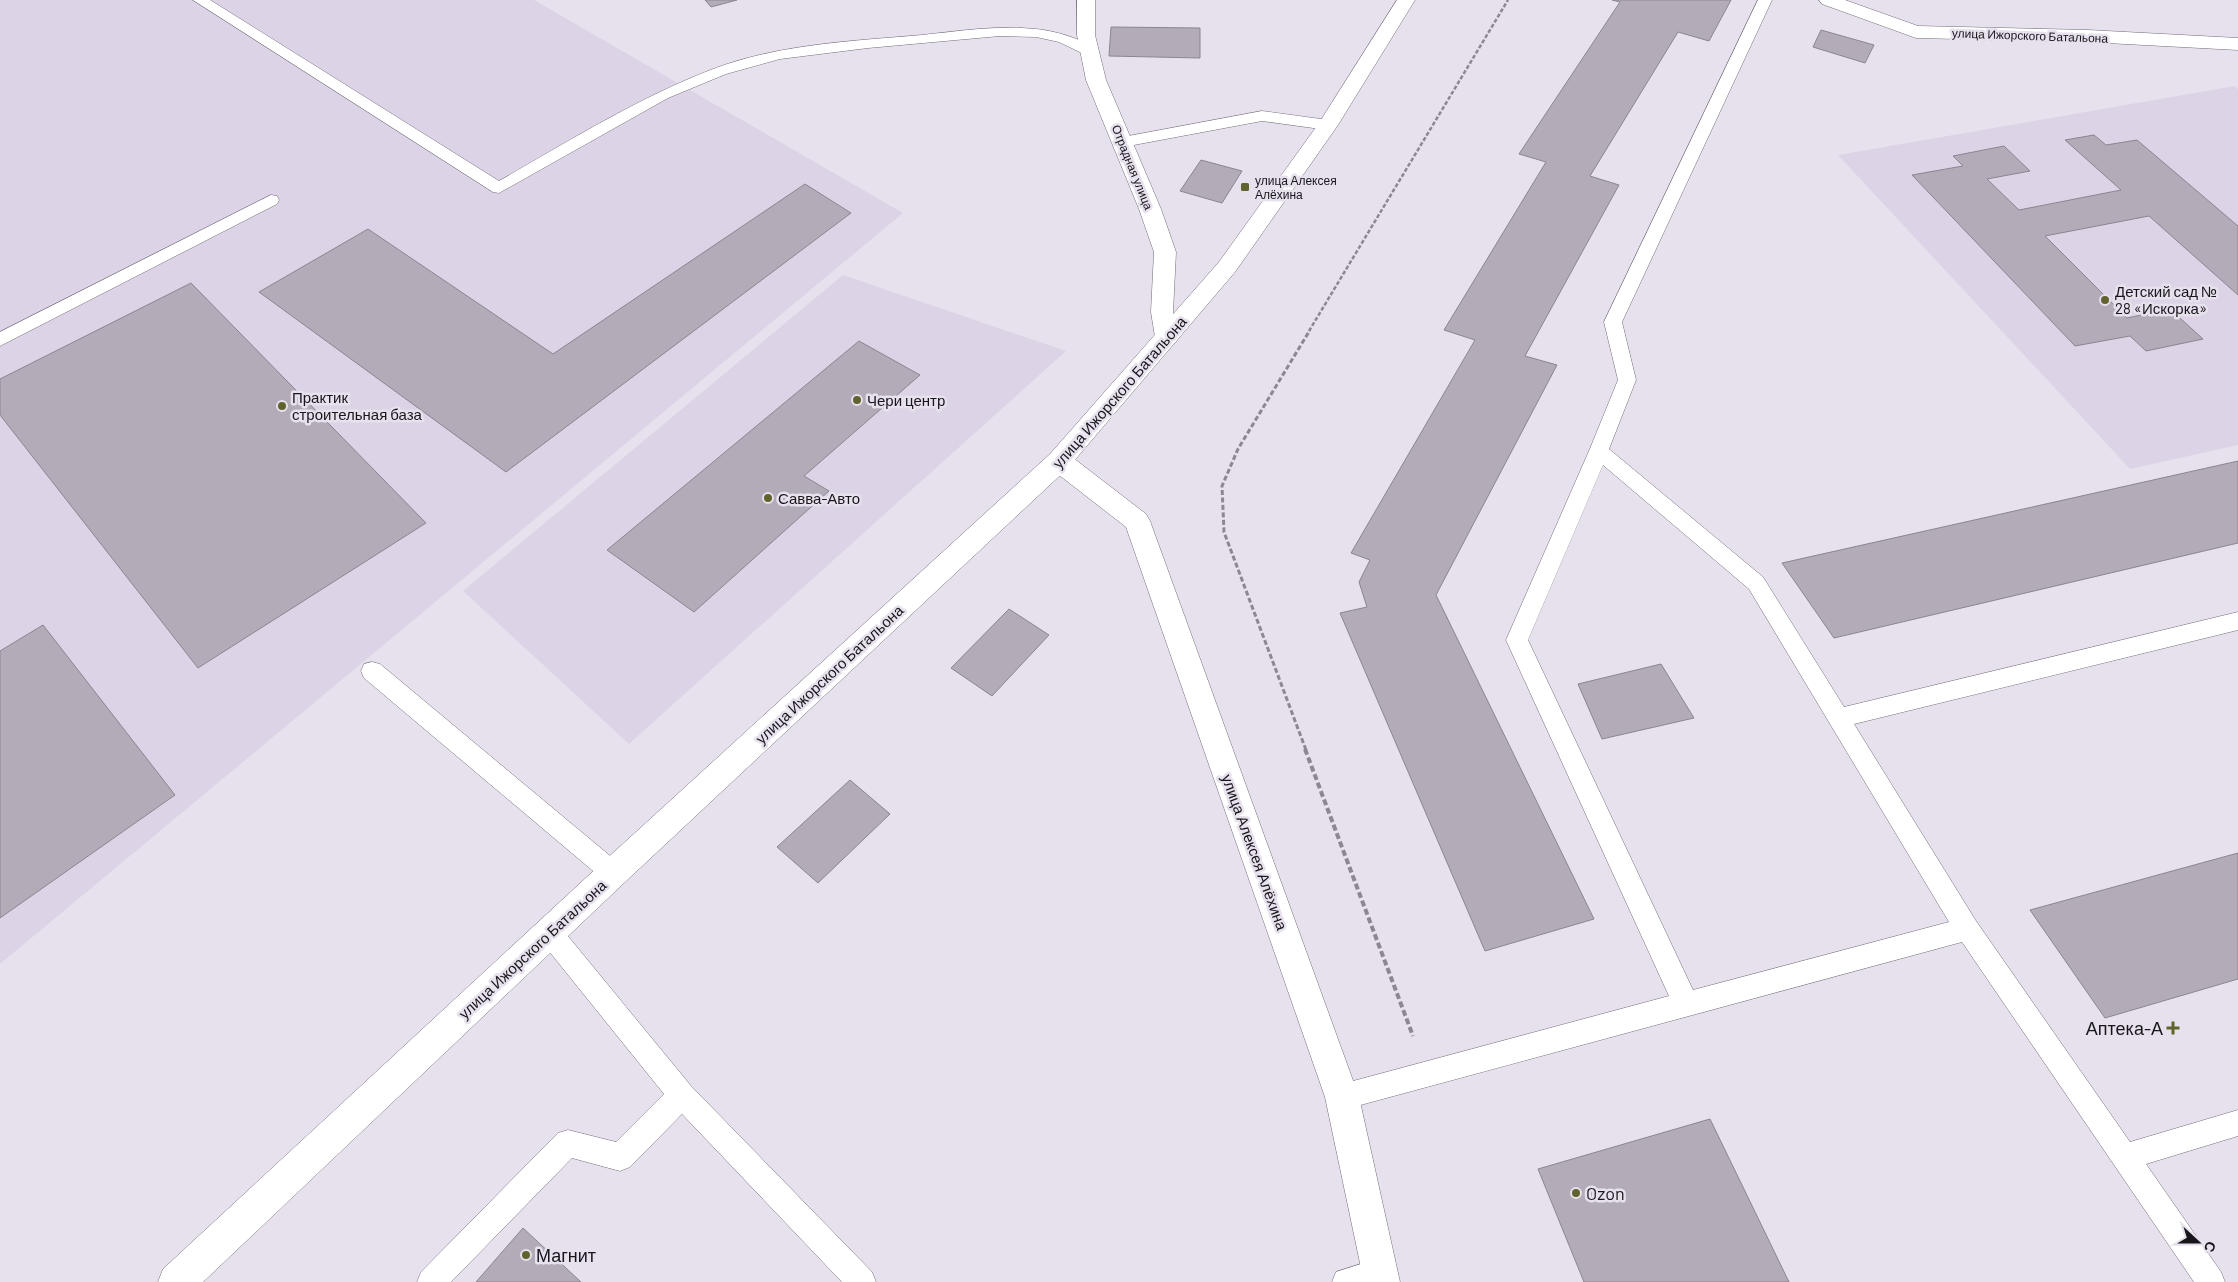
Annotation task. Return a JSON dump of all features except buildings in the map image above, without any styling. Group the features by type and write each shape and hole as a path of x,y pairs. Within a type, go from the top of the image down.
{"street":[{"name":"Отрадная улица","path":"1086,0 1086,35 1096,80 1150,209 1164,252 1162,312 1167,337"},
{"name":"улица Ижорского Батальона","path":"176,1282 549,932 1059,461 1227,267 1328,125 1406,0"},
{"name":"улица Ижорского Батальона","path":"1828,0 1916,32 2088,36 2238,44"},
{"name":"улица Алексея Алёхина","path":"1059,461 1136,522 1342,1097 1381,1277"}],"lane":[{"path":"200,0 498,188 663,95 721,71 779,55 877,43 1000,32 1036,33 1064,39 1090,52"},
{"path":"1686,1004 1517,640 1600,451 1627,380 1613,322 1765,0"},
{"path":"1122,142 1262,116 1328,125"},
{"path":"0,340 271,200"},
{"path":"1600,451 1756,583 1967,929 2211,1282"},
{"path":"1839,718 2238,621"},
{"path":"372,671 613,873"},
{"path":"1342,1097 1967,929"},
{"path":"549,932 682,1094 862,1282"},
{"path":"430,1282 568,1143 620,1157 682,1094"},
{"path":"2125,1157 2238,1123"},
{"path":"1346,1282 1381,1277"}],"path":[{"path":"1427,1074 1224,532 1222,486 1243,440 1508,0"}],"shaded area":[{"path":"0,0 534,0 903,213 0,964"},
{"name":"Детский сад № 28 «Искорка»","path":"2235,86 2238,89 2238,445 2130,469 1838,155"},
{"path":"843,275 1066,351 629,744 463,591"}],"place":[{"name":"улица Алексея Алёхина","path":"1245,187"},
{"name":"Детский сад № 28 «Искорка»","path":"2105,300"},
{"name":"Чери центр","path":"857,400"},
{"name":"Практик строительная база","path":"282,406"},
{"name":"Савва-Авто","path":"768,498"},
{"name":"Аптека-А","path":"2173,1028"},
{"name":"Ozon","path":"1576,1193"},
{"name":"Магнит","path":"526,1255"}]}
